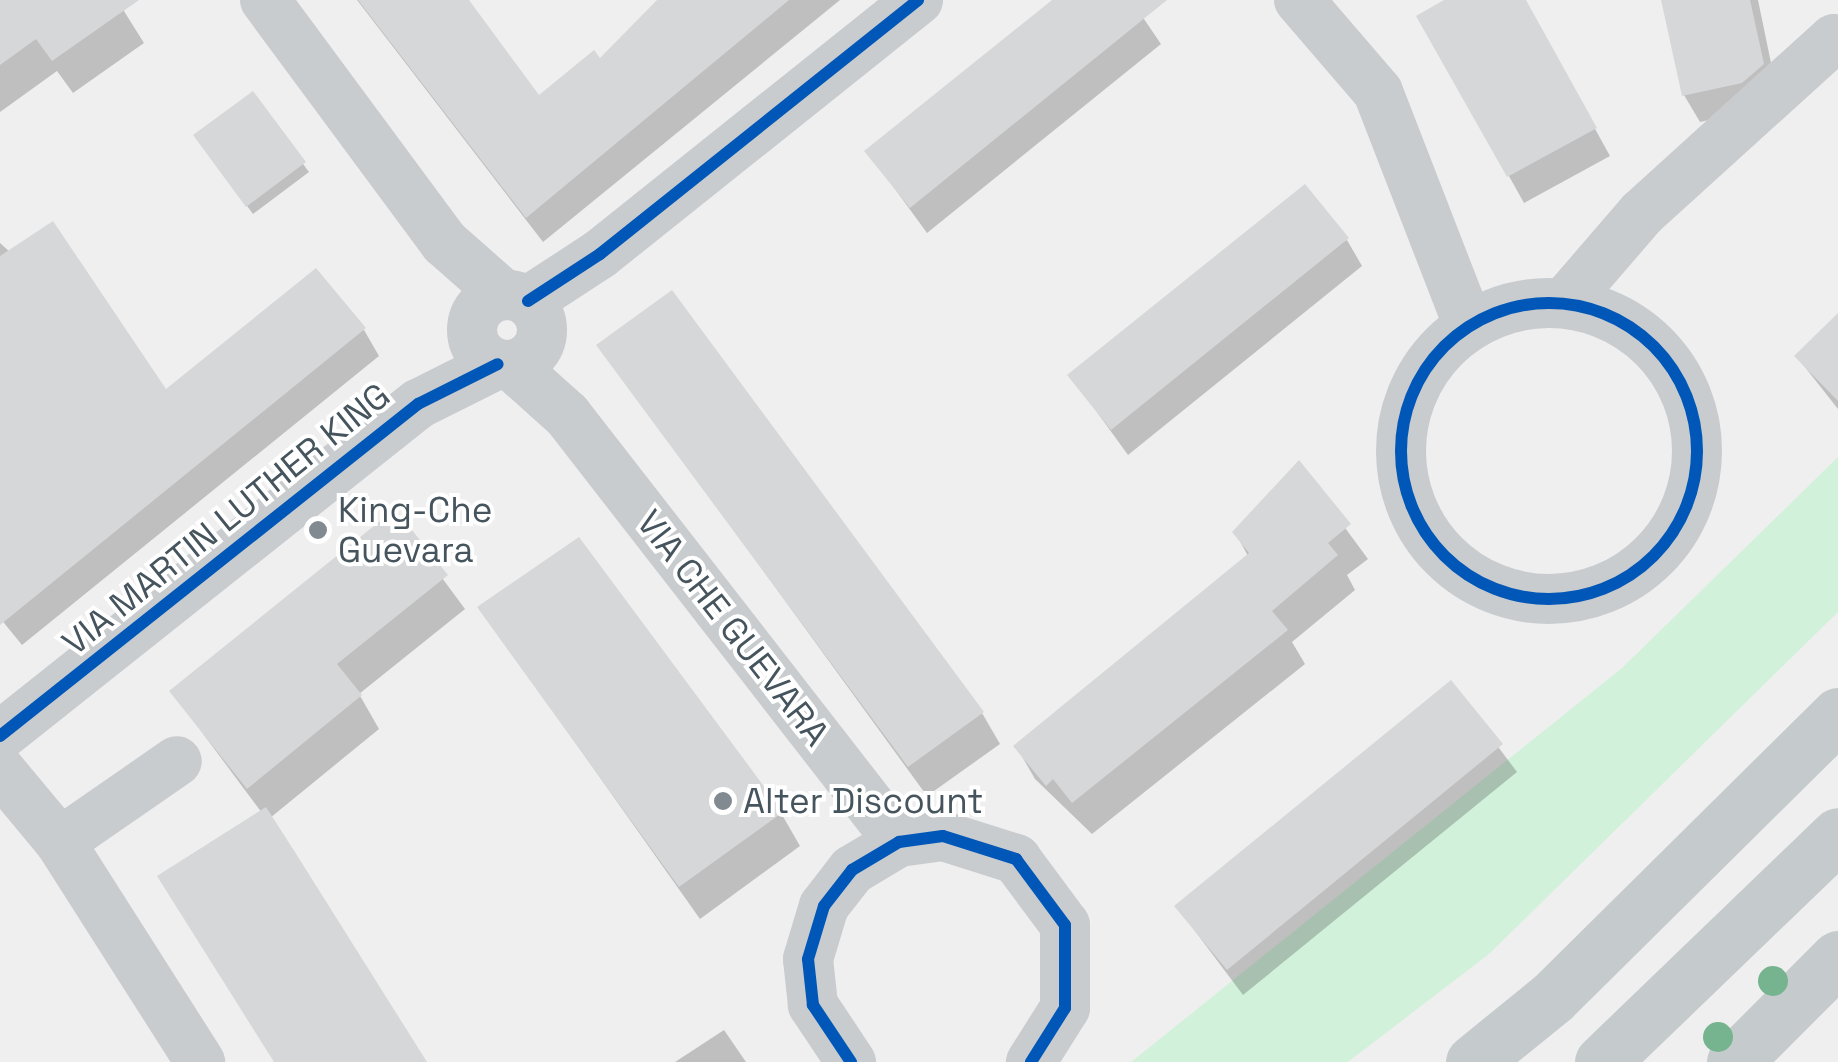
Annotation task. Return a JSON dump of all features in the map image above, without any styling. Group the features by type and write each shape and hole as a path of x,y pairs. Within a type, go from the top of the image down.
{"main road":[{"path":"1473,1062 1553,996 1838,714"},
{"path":"1602,1062 1838,834"},
{"path":"1734,1062 1838,958"}],"street":[{"name":"VIA CHE GUEVARA","path":"266,0 566,414 900,842"},
{"name":"VIA MARTIN LUTHER KING","path":"0,736 509,332 600,254 918,0"},
{"path":"1299,0 1378,92 1468,324"},
{"path":"1566,301 1642,213 1834,39"},
{"path":"1566,301 1604,311 1649,338 1695,416 1689,503 1662,548 1593,594 1509,596 1452,566 1409,506 1402,420 1421,372 1468,324 1566,301"},
{"path":"60,842 178,761"},
{"path":"0,770 60,842 200,1062"},
{"path":"850,1062 817,1018 808,959 833,894 852,870 900,842 976,840 1044,886 1072,962 1066,1008 1031,1062"}],"green space":[{"path":"1838,457 1838,612 1489,954 1348,1062 1131,1062 1622,668"}],"building":[{"path":"0,0 139,0 52,61 36,39 0,65"},
{"path":"358,0 469,0 539,95 594,50 600,58 657,0 789,0 526,218"},
{"path":"1052,0 1167,0 910,208 864,151"},
{"path":"1444,0 1526,0 1597,128 1507,177 1416,16"},
{"path":"1661,0 1750,0 1764,64 1742,83 1682,96"},
{"path":"253,91 306,162 246,207 193,135"},
{"path":"1305,184 1349,238 1111,430 1067,375"},
{"path":"53,221 166,389 316,268 366,328 0,625 0,256"},
{"path":"672,290 984,712 908,767 596,345"},
{"path":"1838,313 1838,401 1794,356"},
{"path":"1299,460 1351,524 1328,543 1338,555 1272,611 1288,630 1072,803 1053,779 1046,786 1013,746 1249,553 1232,532"},
{"path":"395,509 448,575 337,664 362,695 247,789 169,691"},
{"path":"579,537 783,812 679,887 477,607"},
{"path":"1451,680 1503,744 1227,970 1174,906"},
{"path":"266,807 427,1062 274,1062 157,876"}],"cycle path":[{"path":"528,301 600,254 918,0"},
{"path":"1549,303 1578,305 1606,314 1654,346 1686,394 1695,422 1697,451 1695,480 1686,508 1654,556 1606,588 1578,597 1549,599 1520,597 1492,588 1444,556 1412,508 1403,480 1401,451 1403,422 1412,394 1444,346 1492,314 1520,305 1549,303"},
{"path":"0,736 418,404 498,364"},
{"path":"851,1062 813,1005 808,959 824,906 852,870 899,842 943,836 1016,859 1065,925 1065,1008 1031,1062"}],"place":[{"name":"King-Che Guevara","path":"318,530"},
{"name":"Alter Discount","path":"723,801"}]}
